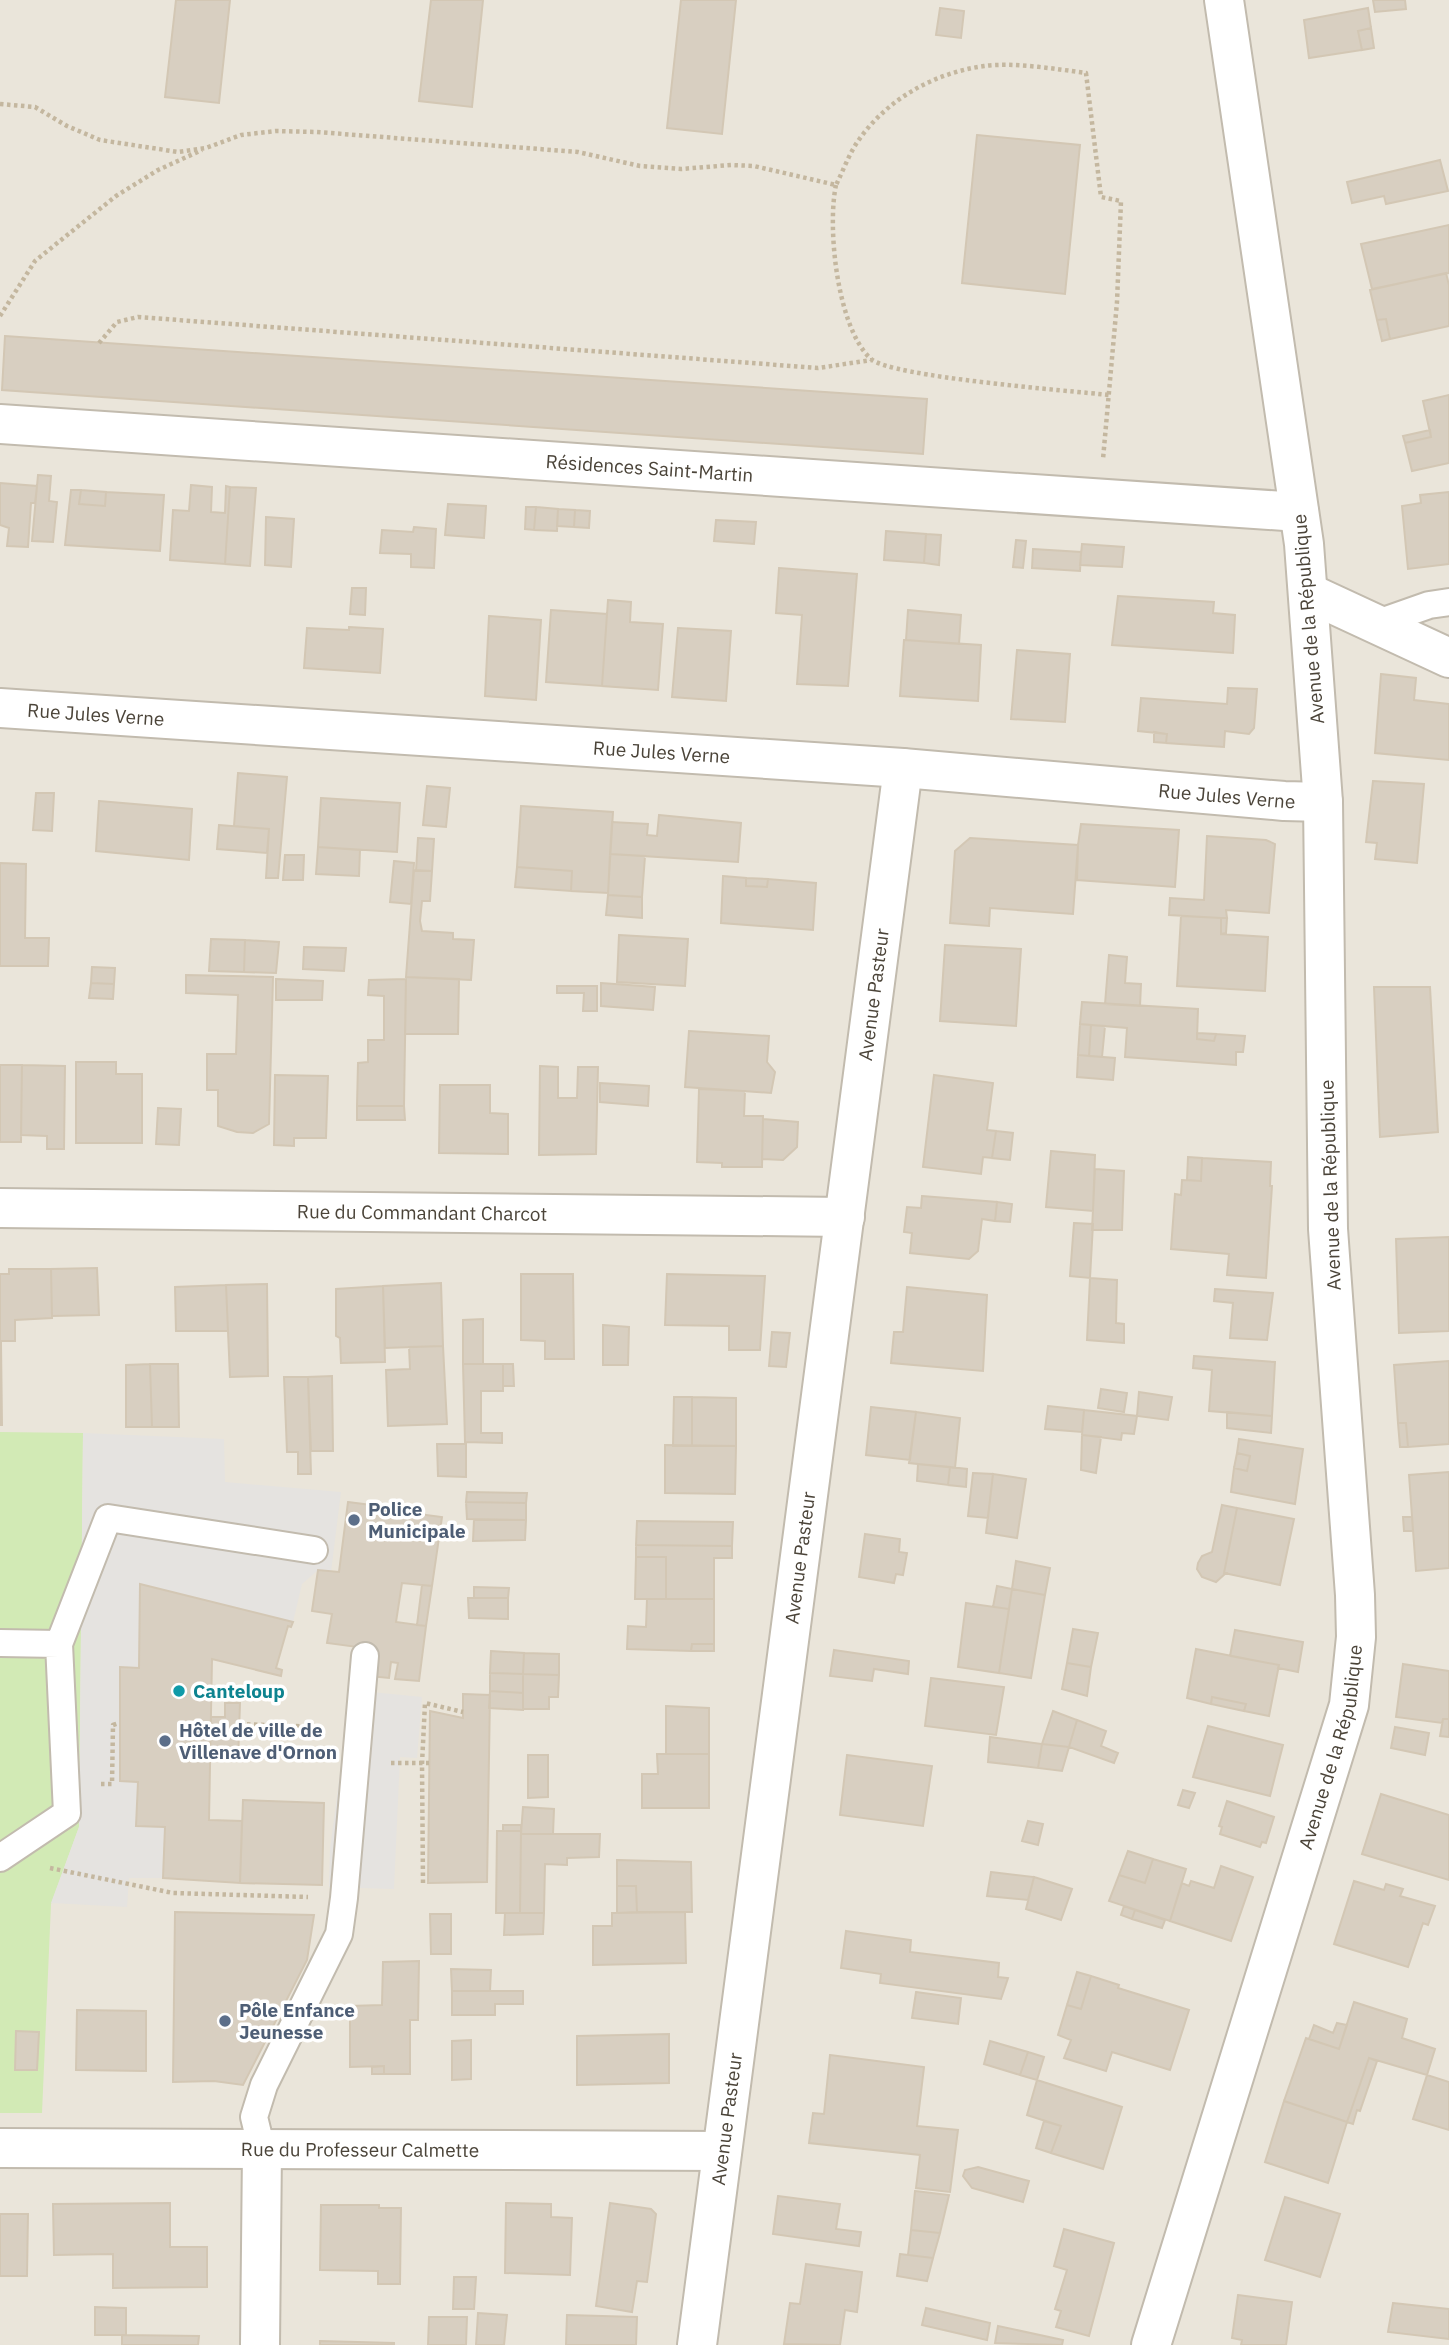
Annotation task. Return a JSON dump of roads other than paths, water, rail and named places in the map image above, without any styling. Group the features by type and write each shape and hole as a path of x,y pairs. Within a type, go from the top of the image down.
{"street":[{"name":"Avenue de la République","path":"1151,2345 1349,1705 1356,1637 1328,1229 1323,802 1309,593 1300,512 1224,0"},
{"name":"Résidences Saint-Martin","path":"0,424 1300,512"},
{"path":"1309,593 1449,658"},
{"name":"Rue Jules Verne","path":"0,708 903,768 1270,800 1323,802"},
{"name":"Avenue Pasteur","path":"697,2345 903,768"},
{"name":"Rue du Commandant Charcot","path":"0,1208 845,1217"},
{"name":"Rue du Professeur Calmette","path":"0,2148 722,2151"},
{"path":"260,2345 262,2150"}],"lane":[{"path":"1375,624 1429,605 1449,602"},
{"path":"0,1858 66,1813 60,1644 108,1518 314,1550"},
{"path":"0,1643 60,1644"},
{"path":"262,2150 254,2117 264,2085 339,1934 365,1656"}],"place":[{"name":"Police Municipale","path":"354,1520"},
{"name":"Canteloup","path":"179,1691"},
{"name":"Hôtel de ville de Villenave d'Ornon","path":"165,1741"},
{"name":"Pôle Enfance Jeunesse","path":"225,2021"}]}
